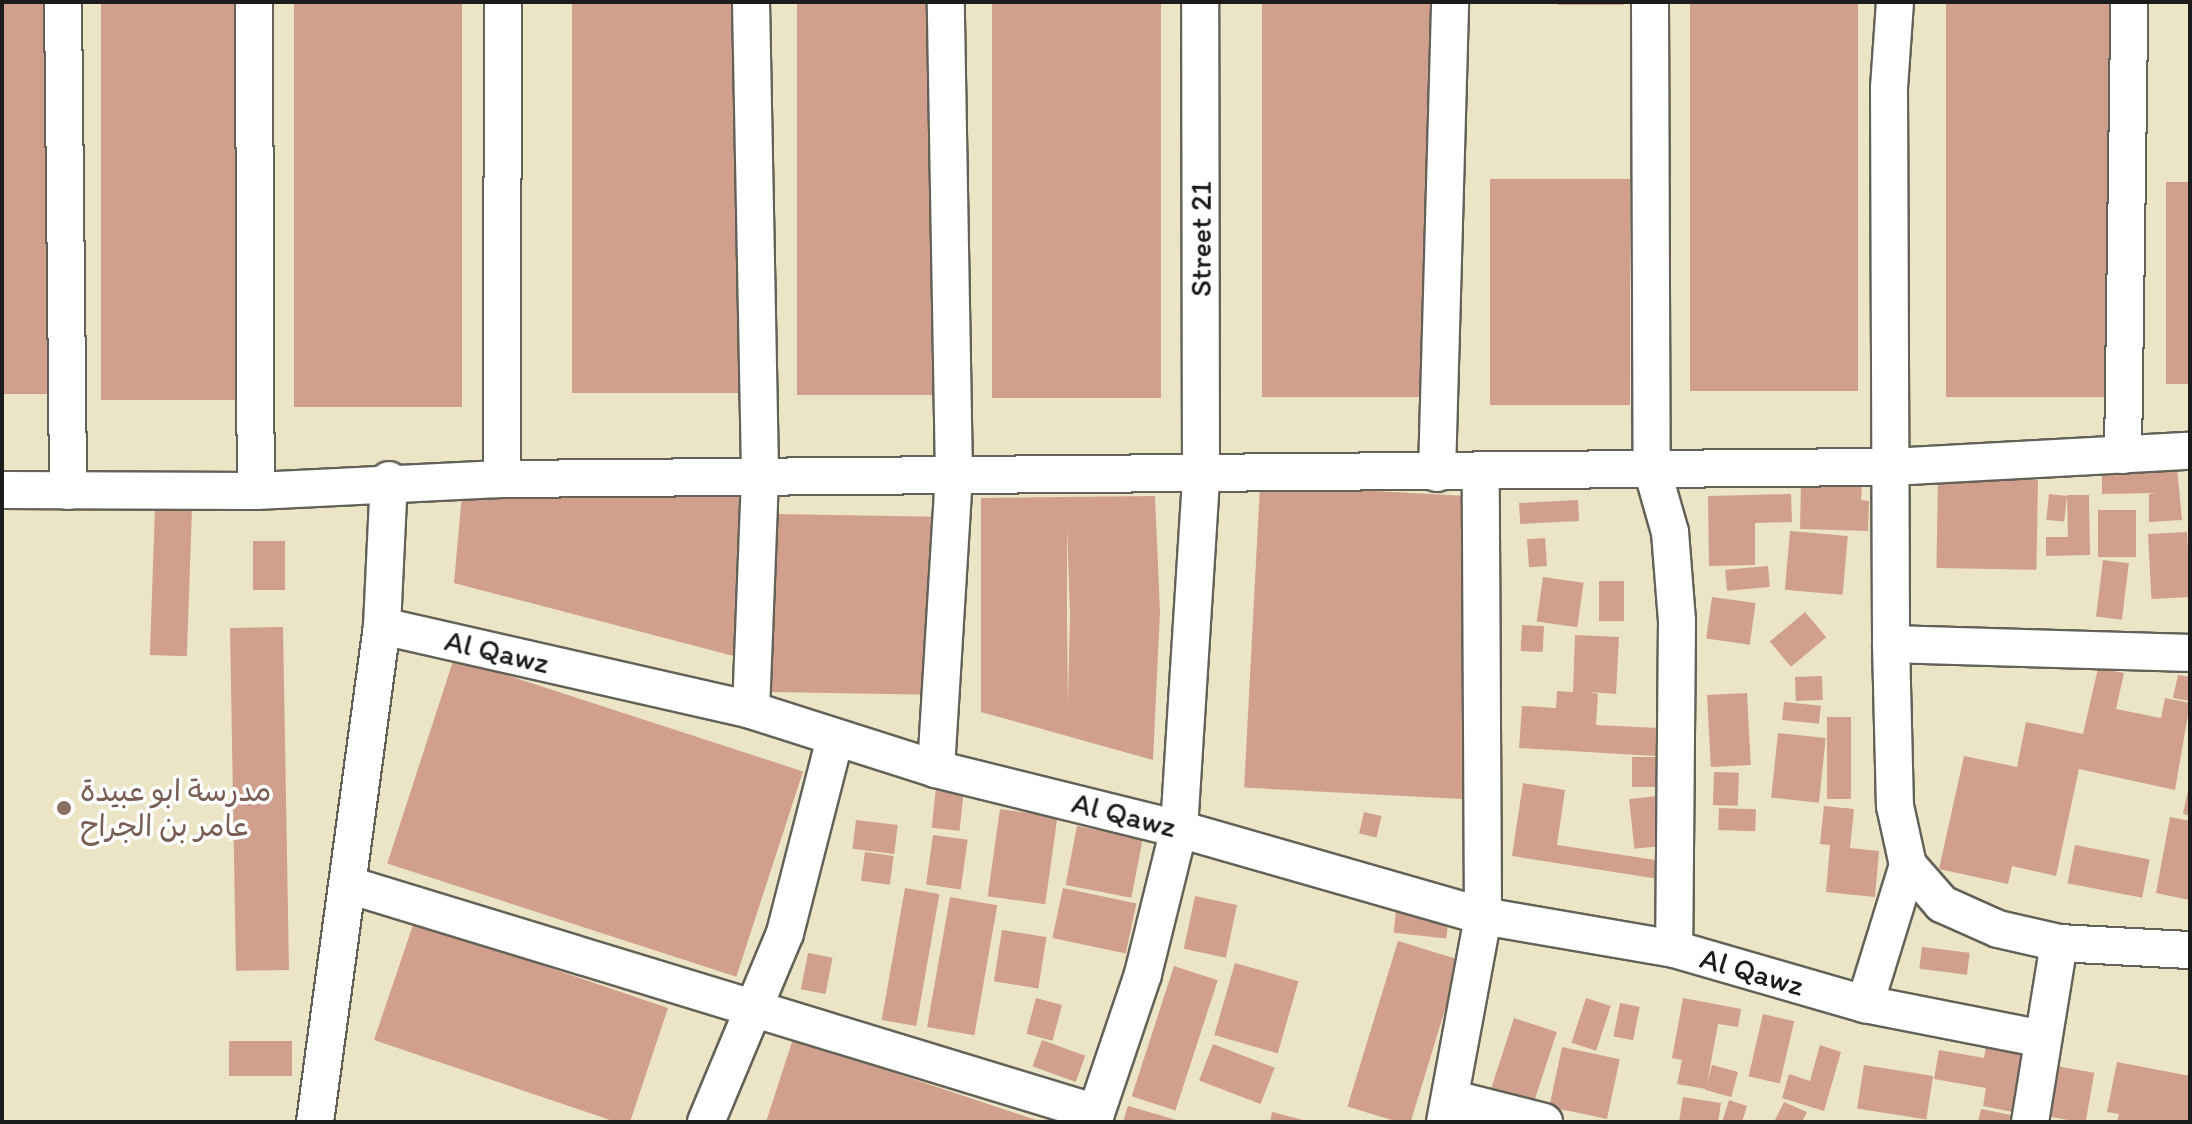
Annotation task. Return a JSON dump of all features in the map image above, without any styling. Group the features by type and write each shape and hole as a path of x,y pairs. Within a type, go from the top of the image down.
{"street":[{"path":"63,2 68,491"},
{"path":"254,2 256,491"},
{"path":"502,479 503,2"},
{"path":"751,2 760,477 751,710"},
{"path":"936,769 954,476 946,2"},
{"name":"Street 21","path":"1095,1118 1143,974 1179,829 1201,476 1200,2"},
{"path":"1437,473 1450,2"},
{"path":"1650,2 1652,469 1670,532 1677,621 1674,949"},
{"path":"1895,2 1889,88 1891,644 1895,806 1908,865 1942,904 1998,929 2059,943 2190,950"},
{"path":"2123,455 2129,2"},
{"path":"2,490 256,491 389,480 1201,476 1890,467 2190,451"},
{"path":"1481,472 1483,916 1449,1111 1544,1122"},
{"path":"315,1122 382,626 389,480"},
{"name":"Al Qawz","path":"382,626 751,710 936,769 1179,829 1483,916 1674,949 1865,1004 2043,1039"},
{"path":"1891,644 2190,653"},
{"path":"706,1122 785,933 835,738"},
{"path":"1865,1004 1908,865"},
{"path":"349,885 1095,1118"},
{"path":"2030,1122 2059,943"}],"building":[{"path":"2,2 48,2 48,394 2,394"},
{"path":"101,2 242,2 242,400 101,400"},
{"path":"294,2 462,2 462,407 294,407"},
{"path":"572,2 741,2 741,393 572,393"},
{"path":"797,2 938,2 938,395 797,395"},
{"path":"992,2 1161,2 1161,398 992,398"},
{"path":"1262,2 1431,2 1431,397 1262,397"},
{"path":"1558,2 1624,2 1624,5 1558,5"},
{"path":"1690,2 1858,2 1858,391 1690,391"},
{"path":"1946,2 2114,2 2114,397 1946,397"},
{"path":"1490,179 1630,179 1630,405 1490,405"},
{"path":"2166,182 2190,182 2190,384 2166,384"},
{"path":"2177,467 2182,520 2149,522 2149,494 2157,493 2102,494 2102,468"},
{"path":"1938,478 2038,480 2036,570 1936,568"},
{"path":"463,483 752,496 745,659 454,583"},
{"path":"1801,483 1862,485 1861,500 1869,501 1868,531 1800,529"},
{"path":"1260,485 1478,496 1462,799 1244,788"},
{"path":"1791,494 1792,522 1755,523 1755,565 1709,566 1708,496"},
{"path":"2049,494 2067,496 2064,522 2046,520"},
{"path":"2067,495 2089,495 2090,555 2046,556 2046,537 2068,537"},
{"path":"1155,496 1160,612 1153,760 981,712 981,498","holes":["1067,527 1070,614 1068,705"]},
{"path":"1578,500 1579,521 1520,524 1519,503"},
{"path":"155,508 192,509 187,656 150,655"},
{"path":"2098,510 2136,510 2136,557 2098,557"},
{"path":"775,514 935,517 932,695 772,692"},
{"path":"1790,531 1848,536 1843,595 1785,590"},
{"path":"2187,532 2190,597 2151,599 2148,534"},
{"path":"1545,538 1547,566 1529,567 1527,539"},
{"path":"253,541 285,541 285,590 253,590"},
{"path":"2103,560 2129,563 2122,620 2096,617"},
{"path":"1768,566 1770,587 1727,591 1725,570"},
{"path":"1543,577 1584,583 1577,627 1537,622"},
{"path":"1599,581 1624,581 1624,621 1599,621"},
{"path":"1712,597 1756,603 1750,645 1706,639"},
{"path":"1805,612 1826,637 1791,667 1770,642"},
{"path":"1522,625 1544,626 1543,652 1521,651"},
{"path":"283,627 289,970 236,971 230,628"},
{"path":"1575,635 1619,637 1616,694 1589,692 1598,694 1596,725 1658,728 1656,756 1519,748 1522,706 1556,708 1557,691 1573,692"},
{"path":"454,658 803,771 736,977 387,863"},
{"path":"2098,668 2124,673 2116,709 2161,718 2165,698 2190,703 2175,790 2079,769 2056,876 2012,866 2008,884 1939,869 1964,756 2017,767 2026,722 2083,734"},
{"path":"2178,675 2190,677 2190,701 2173,698"},
{"path":"1822,676 1823,700 1796,701 1795,677"},
{"path":"1747,693 1751,765 1711,767 1707,695"},
{"path":"1784,702 1821,706 1819,724 1782,720"},
{"path":"1827,717 1851,717 1851,799 1827,799"},
{"path":"1778,733 1826,738 1819,803 1771,798"},
{"path":"1632,757 1657,757 1657,787 1632,787"},
{"path":"1714,772 1739,773 1738,806 1713,805"},
{"path":"1523,783 1565,790 1557,845 1662,861 1659,879 1512,856"},
{"path":"2190,786 2190,816 2183,814"},
{"path":"936,787 964,790 960,831 932,828"},
{"path":"1658,796 1663,846 1634,849 1629,799"},
{"path":"1824,806 1854,809 1850,848 1879,851 1875,897 1826,892 1830,845 1820,844"},
{"path":"1719,808 1756,809 1755,831 1718,830"},
{"path":"1000,809 1057,817 1045,904 988,896"},
{"path":"1364,812 1382,816 1377,837 1359,833"},
{"path":"2170,817 2190,821 2190,900 2156,893"},
{"path":"856,820 898,825 894,854 852,849"},
{"path":"1077,826 1143,839 1131,898 1066,885"},
{"path":"933,835 968,840 961,889 926,885"},
{"path":"2075,845 2150,860 2142,898 2068,883"},
{"path":"865,852 894,856 890,885 861,881"},
{"path":"905,888 939,894 916,1026 882,1020"},
{"path":"1063,888 1136,904 1126,953 1052,938"},
{"path":"1195,896 1237,905 1226,958 1184,949"},
{"path":"950,897 997,905 974,1035 927,1027"},
{"path":"1396,910 1449,916 1446,938 1394,933"},
{"path":"414,922 668,1008 630,1122 616,1122 374,1040"},
{"path":"1002,930 1046,937 1038,988 994,981"},
{"path":"1398,941 1460,960 1411,1122 1398,1122 1347,1106"},
{"path":"1922,947 1970,953 1967,975 1919,969"},
{"path":"808,953 833,958 825,994 801,989"},
{"path":"1235,963 1298,981 1278,1053 1214,1035"},
{"path":"1174,966 1218,980 1175,1111 1132,1096"},
{"path":"1036,998 1062,1005 1053,1041 1026,1034"},
{"path":"1586,998 1611,1006 1596,1051 1571,1043"},
{"path":"1683,998 1741,1009 1738,1027 1718,1024 1706,1089 1677,1084 1682,1060 1672,1058"},
{"path":"1620,1003 1640,1007 1633,1040 1614,1036"},
{"path":"1763,1014 1794,1021 1780,1084 1749,1076"},
{"path":"1514,1018 1557,1032 1534,1102 1491,1088"},
{"path":"793,1039 1039,1121 1039,1122 766,1122"},
{"path":"1042,1040 1085,1056 1076,1082 1032,1066"},
{"path":"229,1041 292,1041 292,1076 229,1076"},
{"path":"1213,1044 1275,1068 1261,1104 1199,1080"},
{"path":"1820,1045 1841,1052 1824,1111 1782,1098 1789,1074 1810,1081"},
{"path":"1986,1046 2023,1053 2013,1112 1983,1106 1986,1088 1934,1079 1939,1050 1984,1058"},
{"path":"1562,1047 1620,1059 1607,1119 1549,1107"},
{"path":"2117,1062 2190,1076 2189,1122 2117,1122 2119,1114 2107,1112"},
{"path":"1712,1065 1738,1072 1731,1097 1705,1090"},
{"path":"1864,1065 1933,1076 1926,1119 1857,1108"},
{"path":"2050,1065 2094,1073 2086,1122 2041,1115"},
{"path":"1683,1097 1721,1103 1718,1122 1679,1122"},
{"path":"1729,1100 1747,1106 1742,1122 1722,1122"},
{"path":"1784,1102 1807,1112 1802,1122 1774,1122"},
{"path":"1128,1106 1180,1121 1180,1122 1123,1122"},
{"path":"1981,1109 2011,1115 2009,1122 1978,1122"},
{"path":"1272,1112 1307,1121 1307,1122 1270,1122"}],"place":[{"name":"مدرسة ابو عبيدة عامر بن الجراح","path":"64,808"}]}
